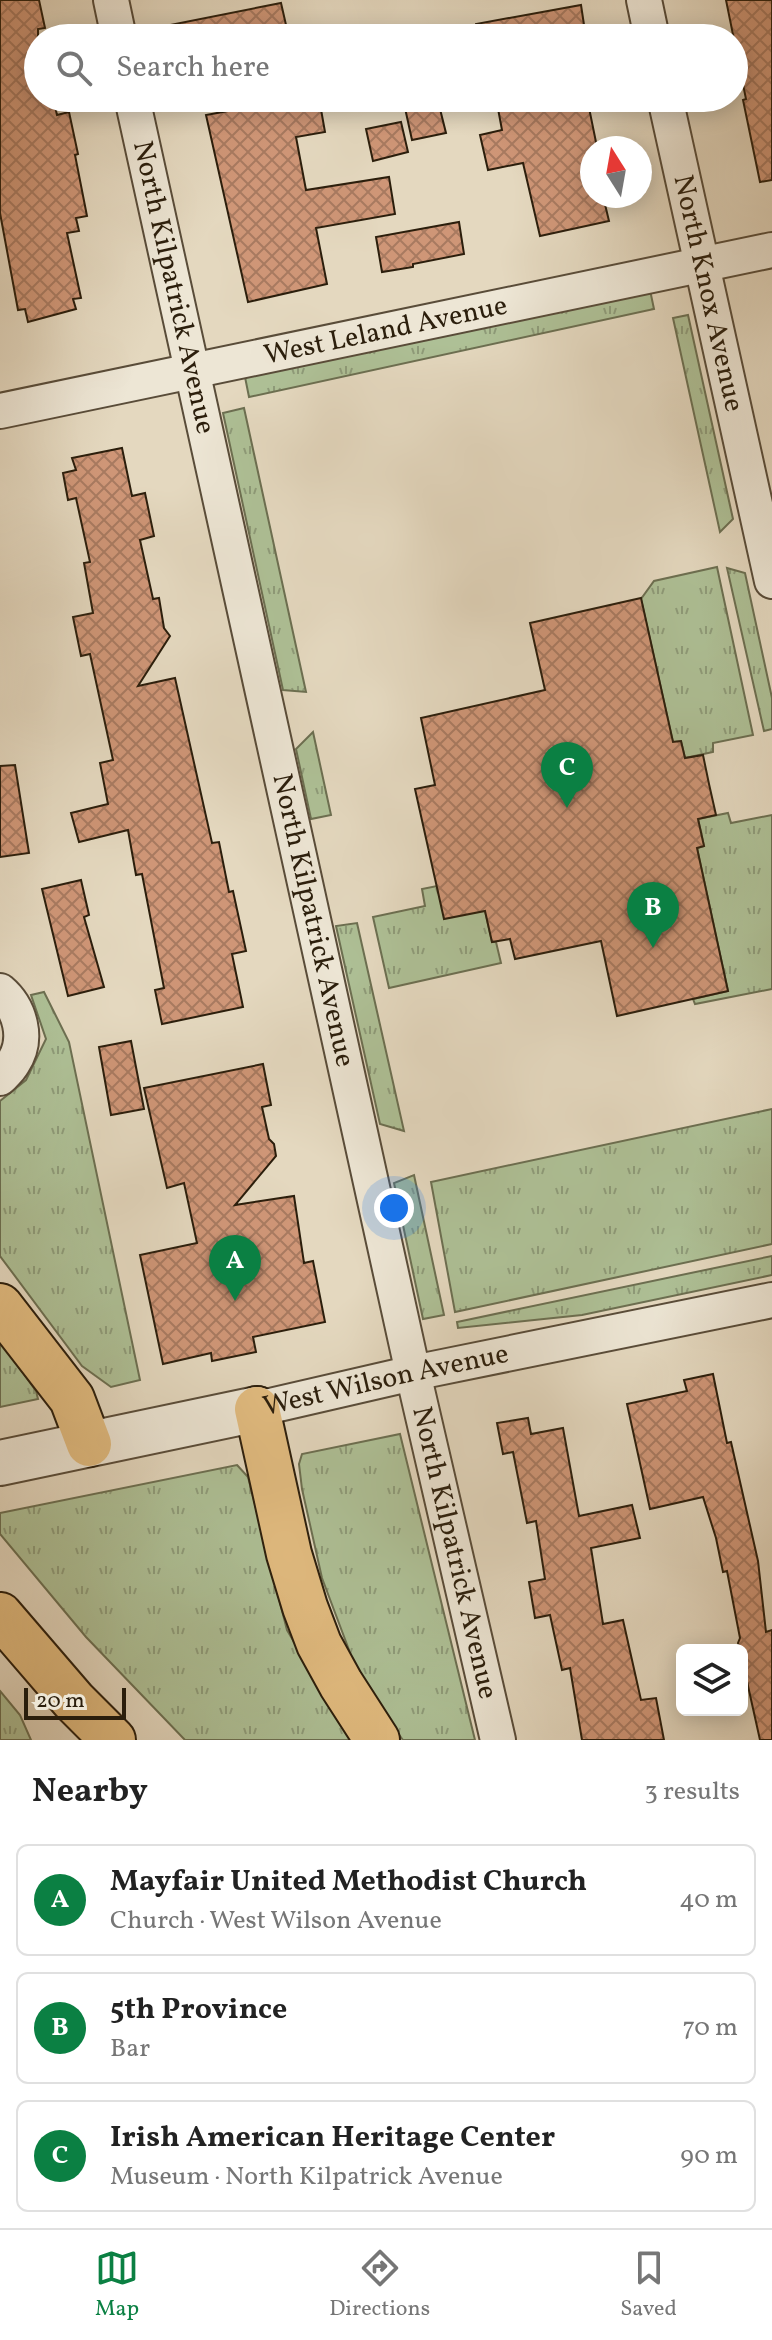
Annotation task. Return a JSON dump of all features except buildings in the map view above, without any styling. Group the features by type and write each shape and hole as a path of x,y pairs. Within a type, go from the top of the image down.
{"highway":[{"path":"0,1306 72,1399 89,1444"},
{"path":"257,1409 289,1554 305,1607 319,1644 377,1740"},
{"path":"0,1615 74,1701 113,1740"}],"street":[{"path":"111,0 116,24"},
{"path":"644,0 649,24"},
{"name":"North Kilpatrick Avenue","path":"135,112 413,1373 498,1740"},
{"name":"North Knox Avenue","path":"668,112 772,581"},
{"name":"West Leland Avenue","path":"0,411 772,250"},
{"path":"0,991 11,1000 20,1022 22,1042 14,1063 0,1078"},
{"name":"West Wilson Avenue","path":"3,1462 413,1373 772,1300"}],"green space":[{"path":"650,290 654,309 249,397 245,377"},
{"path":"688,315 733,519 720,532 673,318"},
{"path":"244,408 306,692 283,690 223,413"},
{"path":"717,567 753,735 713,743 713,752 685,758 681,741 673,742 641,599 654,581"},
{"path":"727,568 745,573 772,698 772,729 764,731"},
{"path":"313,732 331,815 311,819 296,749"},
{"path":"728,813 731,823 772,815 772,989 695,1004 693,999 728,991 697,848 704,846 698,819"},
{"path":"437,886 485,911 492,942 496,942 501,963 389,988 373,917 425,906 422,889"},
{"path":"357,923 404,1131 380,1124 336,926"},
{"path":"44,992 69,1042 140,1380 111,1387 82,1366 0,1256 0,1101 26,1080 46,1039 31,995"},
{"path":"772,1109 772,1244 455,1312 431,1182"},
{"path":"414,1175 444,1315 423,1319 394,1183"},
{"path":"772,1256 772,1275 582,1315 458,1328 457,1322"},
{"path":"0,1341 36,1391 38,1399 0,1407"},
{"path":"400,1434 475,1740 403,1740 346,1657 349,1650 322,1578 302,1489 299,1464 302,1454"},
{"path":"237,1465 248,1477 287,1630 352,1740 185,1740 86,1637 0,1534 0,1513"},
{"path":"0,1691 20,1715 31,1740 0,1740"}],"place":[{"name":"Irish American Heritage Center","path":"567,808"},
{"name":"5th Province","path":"653,948"},
{"name":"Mayfair United Methodist Church","path":"235,1301"}]}
